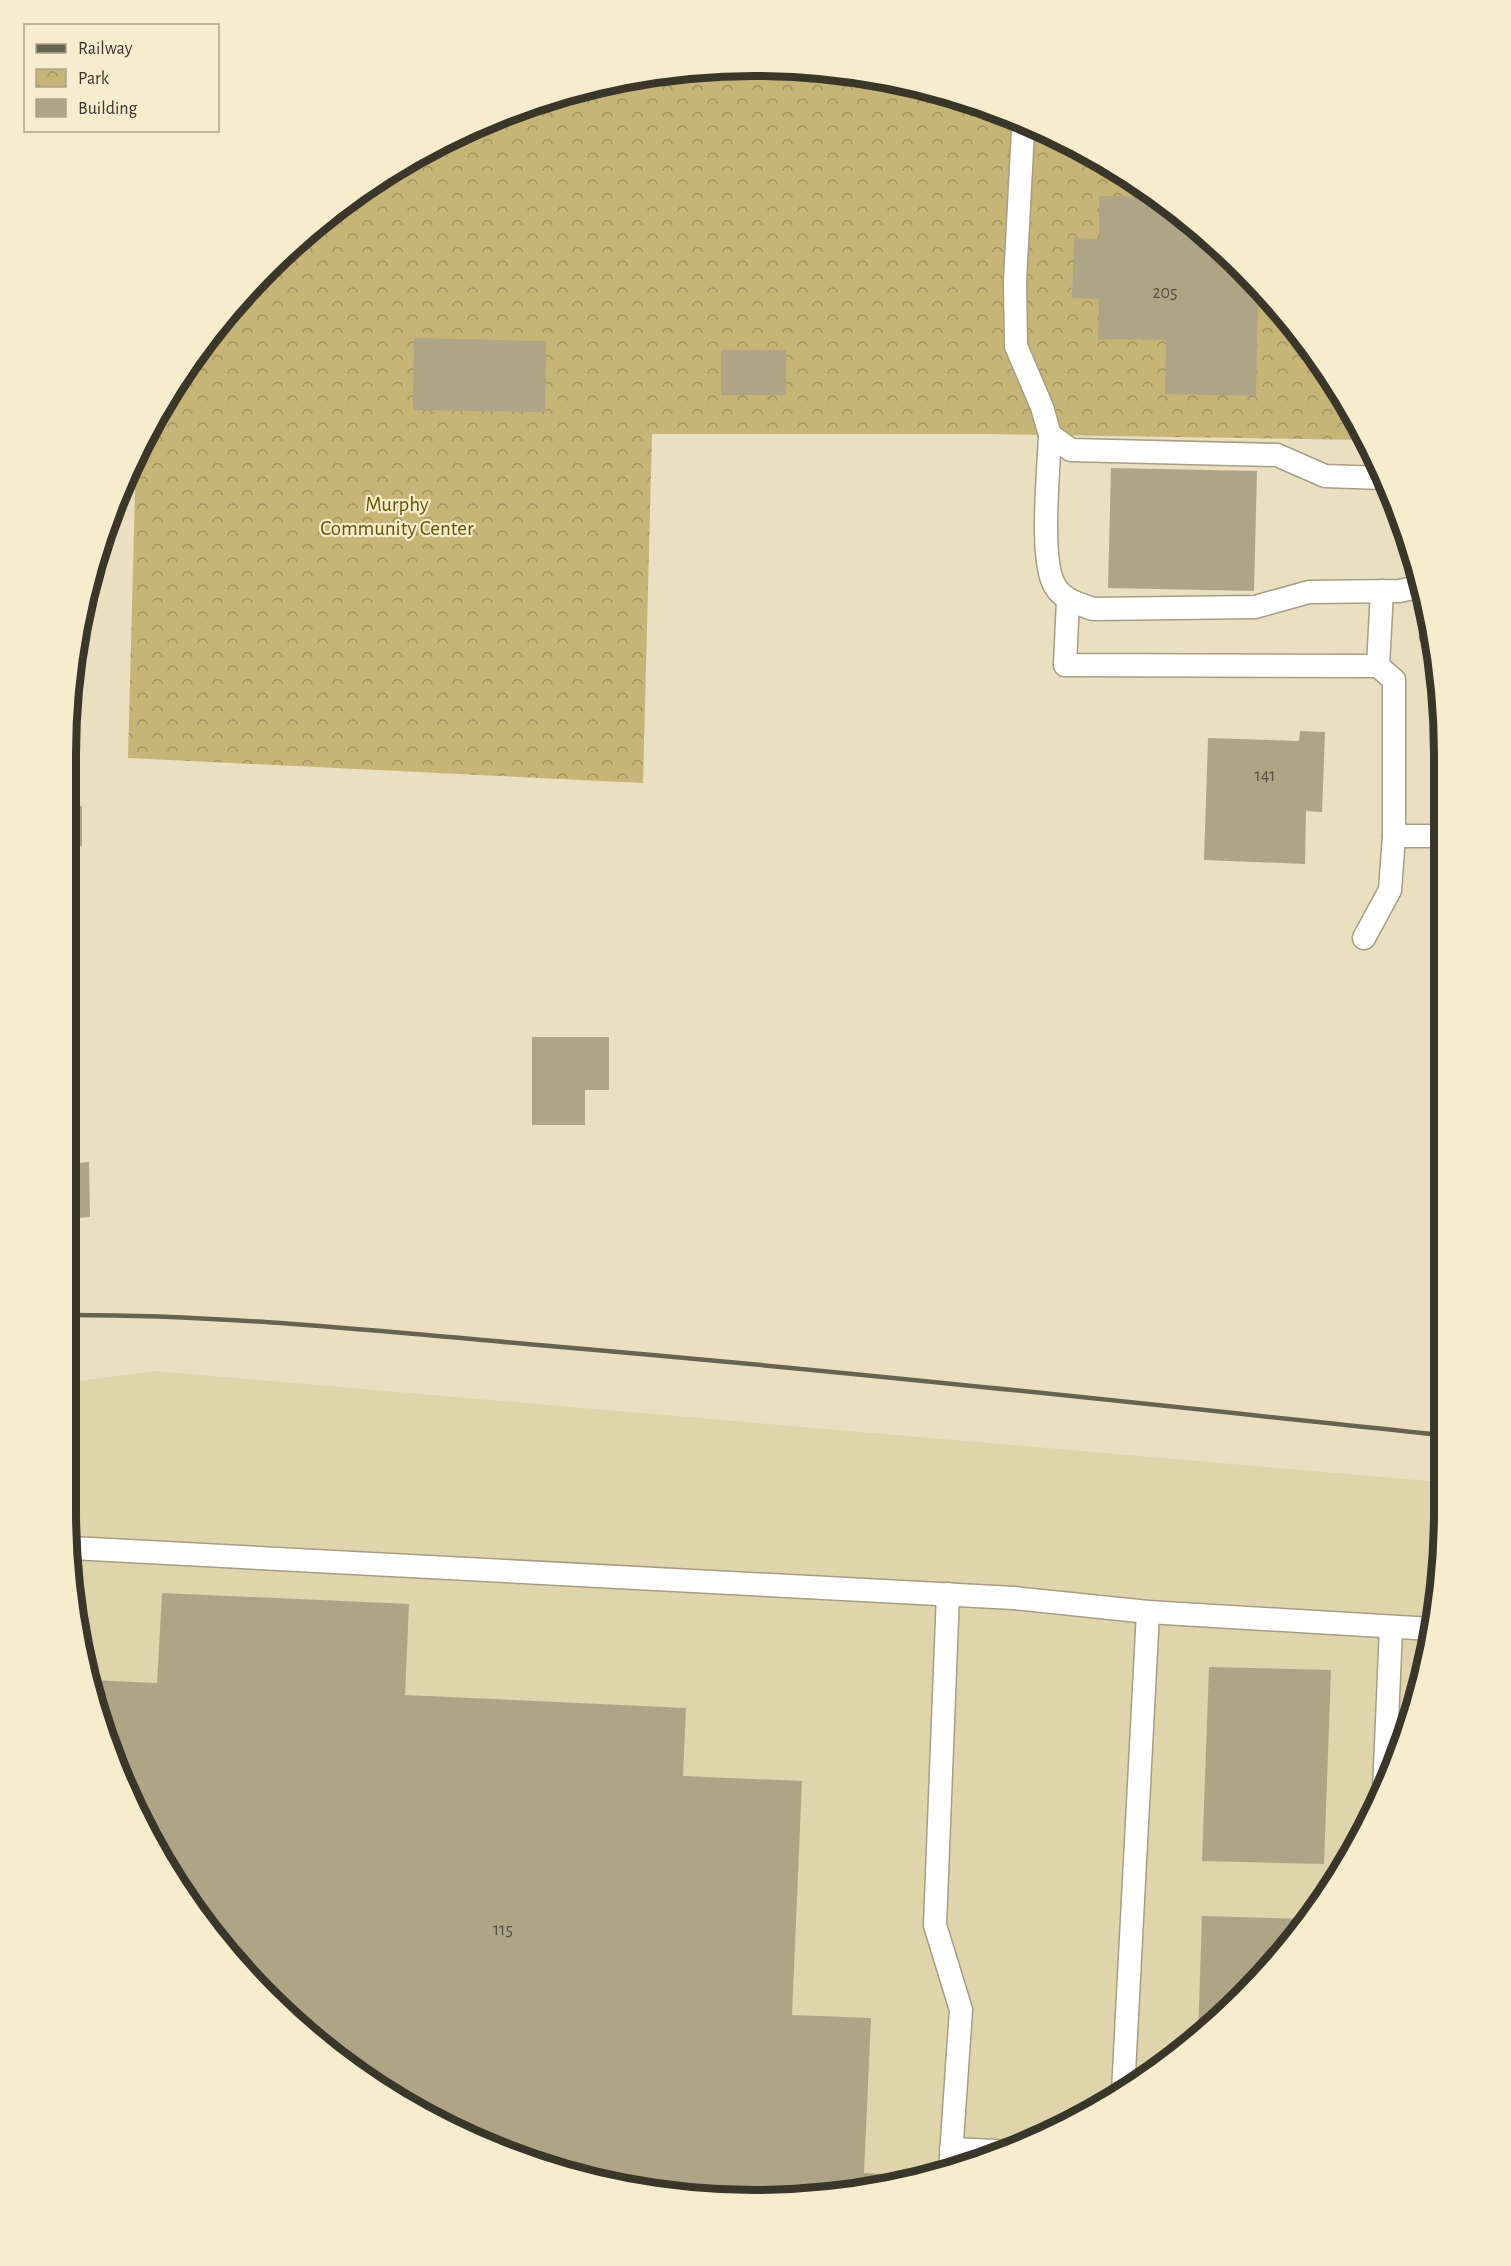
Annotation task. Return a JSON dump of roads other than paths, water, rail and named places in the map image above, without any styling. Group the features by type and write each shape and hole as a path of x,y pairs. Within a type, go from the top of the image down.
{"lane":[{"path":"1023,132 1015,281 1016,346 1042,407 1050,435 1047,560 1054,586 1068,600 1093,609 1255,608 1309,592 1382,591 1413,587"},
{"path":"1050,435 1071,450 1277,455 1325,476 1375,478"},
{"path":"1378,666 1382,591"},
{"path":"1068,600 1065,665 1378,666 1395,680 1395,836 1390,890 1364,938"},
{"path":"1395,836 1434,836"},
{"path":"78,1548 948,1594 1148,1612 1424,1629"},
{"path":"948,1594 935,1925 961,2010 951,2159"},
{"path":"1124,2081 1148,1612"},
{"path":"1385,1764 1391,1628"}],"railway":[{"path":"76,1315 255,1321 378,1331 891,1378 1434,1434"}],"park label":[{"name":"Murphy Community Center","path":"397,516"}]}
